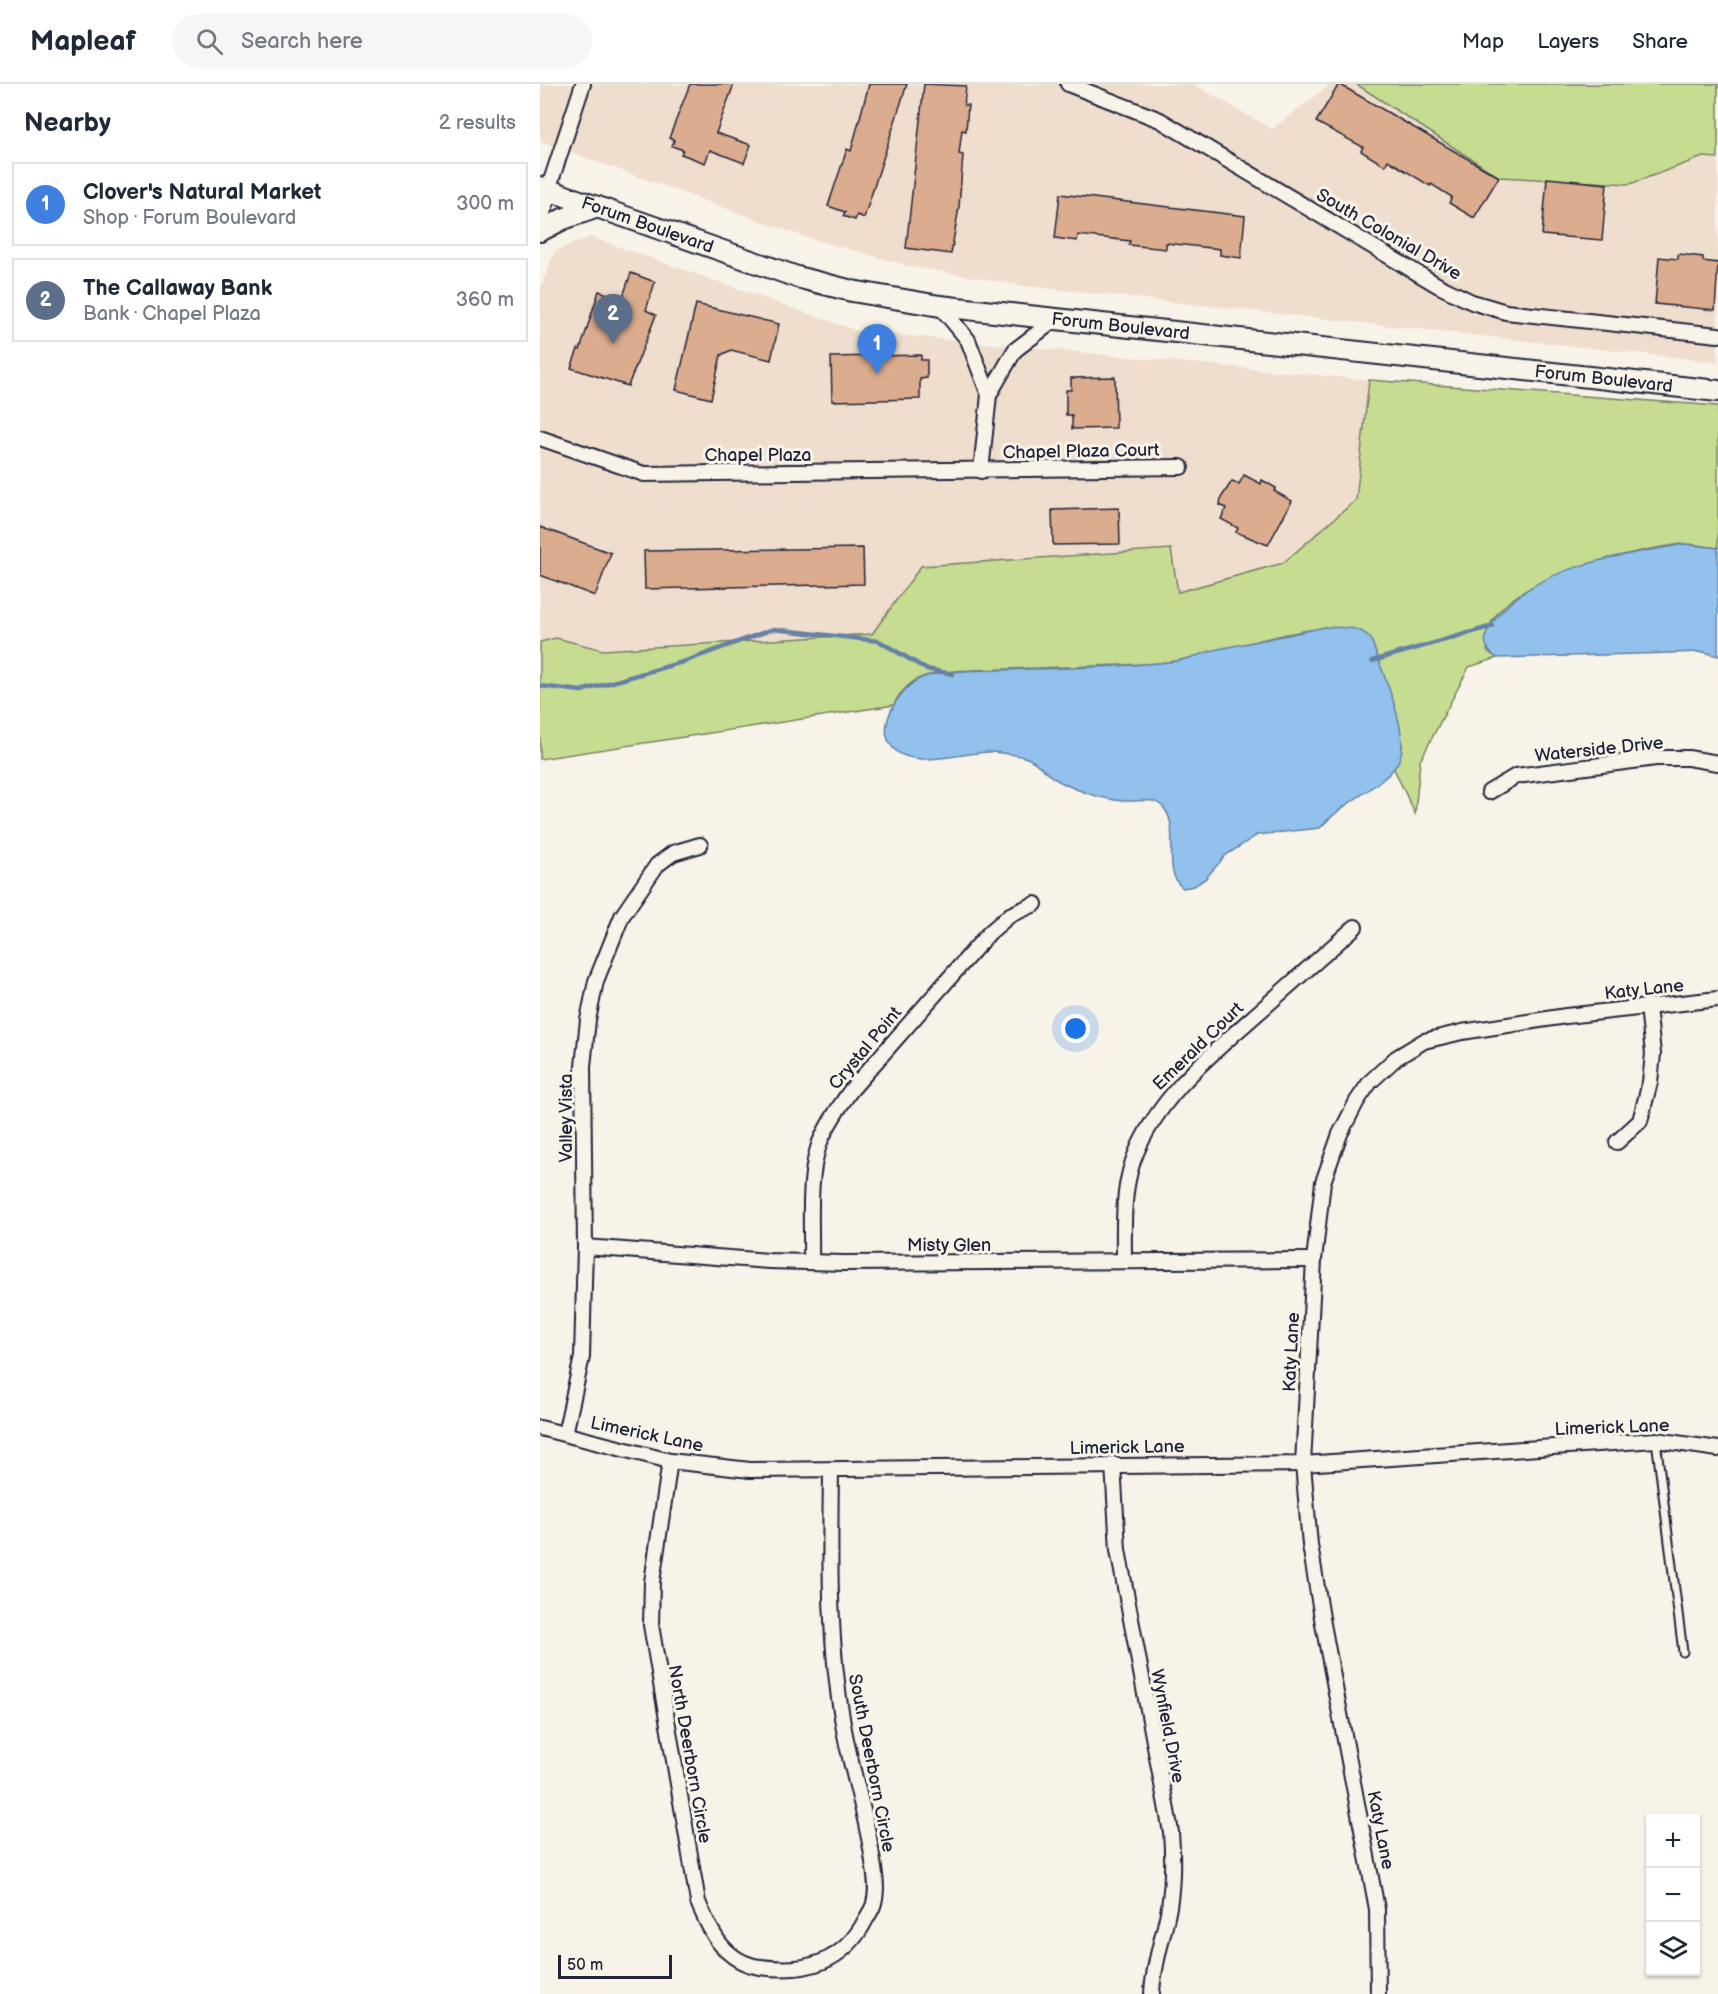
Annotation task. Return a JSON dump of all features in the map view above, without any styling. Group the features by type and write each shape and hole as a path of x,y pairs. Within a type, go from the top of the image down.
{"street":[{"path":"540,212 544,188 584,84"},
{"name":"South Colonial Drive","path":"1068,84 1160,120 1439,286 1472,302 1506,312 1718,335"},
{"name":"Forum Boulevard","path":"544,188 797,277 852,291 940,306 1718,392"},
{"path":"540,231 598,207"},
{"path":"940,306 968,340 989,395"},
{"path":"981,471 989,395 1015,350 1056,319"},
{"name":"Chapel Plaza","path":"540,438 644,474 981,471"},
{"name":"Chapel Plaza Court","path":"981,471 1181,468"},
{"name":"Waterside Drive","path":"1489,792 1516,776 1644,760 1688,758 1718,763"},
{"name":"Valley Vista","path":"565,1434 582,1357 585,1248 583,1066 588,1020 596,981 622,916 657,865 673,853 700,845"},
{"name":"Crystal Point","path":"811,1262 813,1175 819,1144 831,1118 851,1090 989,933 1010,915 1035,904"},
{"name":"Emerald Court","path":"1124,1261 1124,1214 1127,1184 1134,1160 1158,1112 1223,1043 1355,927"},
{"name":"Katy Lane","path":"1378,1994 1377,1909 1315,1579 1303,1464 1314,1260 1323,1182 1340,1134 1370,1082 1396,1058 1424,1041 1462,1032 1648,1006 1718,999"},
{"path":"1617,1142 1640,1121 1650,1082 1653,1054 1648,1006"},
{"name":"Misty Glen","path":"585,1248 811,1262 1314,1260"},
{"name":"Limerick Lane","path":"540,1428 670,1461 750,1470 1113,1464 1303,1464 1656,1440 1718,1449"},
{"name":"North Deerborn Circle","path":"670,1461 652,1582 651,1625 698,1902 712,1935 730,1954 753,1966 786,1971 816,1964"},
{"name":"Wynfield Drive","path":"1113,1464 1118,1550 1171,1832 1174,1868 1169,1907 1152,1979 1152,1994"},
{"name":"South Deerborn Circle","path":"816,1964 844,1951 859,1932 874,1903 875,1879 869,1833 843,1725 830,1617 831,1470"}],"lane":[{"path":"1656,1440 1683,1652"}],"shaded area":[{"path":"540,84 1193,84 1272,129 1331,84 1449,84 1718,147 1718,362 1025,286 909,266 802,236 540,141"},
{"path":"591,237 858,331 1369,380 1356,500 1283,563 1178,592 1170,549 921,566 872,634 603,650 556,638 540,642 540,290 555,251"}],"green space":[{"path":"1356,84 1718,84 1718,158 1703,157 1630,184 1499,177"},
{"path":"1369,380 1718,406 1718,548 1681,544 1604,560 1545,580 1520,594 1501,610 1489,628 1488,636 1487,651 1497,658 1469,667 1420,761 1415,814 1394,769 1402,747 1399,724 1371,639 1356,630 1333,628 1273,637 1164,663 937,673 910,684 900,694 894,705 540,759 540,642 556,638 603,650 872,634 921,566 1171,549 1178,592 1283,563 1356,500"}],"water":[{"path":"1684,544 1718,548 1718,656 1704,652 1497,658 1489,650 1485,638 1492,623 1510,603 1530,588 1579,566"},
{"path":"1324,627 1356,629 1371,639 1399,720 1402,752 1398,762 1383,779 1341,809 1320,828 1257,835 1226,855 1205,879 1194,886 1183,888 1177,881 1173,872 1170,820 1162,806 1153,801 1107,799 1077,790 1052,777 1034,761 1019,756 981,752 941,758 914,758 903,755 888,741 887,721 896,701 917,680 935,674 958,671 1107,667 1175,661 1218,649"}],"building":[{"path":"690,84 734,84 716,133 751,145 744,163 710,150 705,163 681,154 683,150 672,146 674,140 669,138"},
{"path":"869,84 907,84 864,218 857,215 855,220 843,216 845,212 828,206 847,149 851,151"},
{"path":"924,84 966,86 964,105 968,105 966,131 962,130 959,154 963,155 959,207 951,254 906,248"},
{"path":"1339,84 1499,177 1474,218 1449,203 1452,197 1431,184 1430,186 1388,160 1385,166 1361,151 1363,147 1316,122"},
{"path":"1547,178 1607,184 1602,240 1542,235"},
{"path":"1060,194 1245,216 1241,258 1220,255 1220,249 1166,243 1166,249 1129,245 1130,241 1078,235 1077,241 1055,238"},
{"path":"1678,254 1703,257 1703,261 1718,263 1715,310 1655,304 1659,257 1678,259"},
{"path":"631,273 655,282 646,310 656,315 628,386 571,368 578,349 580,350 599,291 622,299"},
{"path":"696,304 779,324 771,360 731,350 721,355 711,399 676,390"},
{"path":"921,355 921,360 927,360 927,378 920,379 920,399 832,401 831,357"},
{"path":"1115,377 1116,428 1072,429 1072,415 1066,415 1066,390 1071,390 1071,378"},
{"path":"1244,475 1261,484 1262,480 1276,488 1274,491 1292,501 1268,545 1236,532 1238,528 1221,519 1226,508 1220,505 1221,498 1232,481 1239,484"},
{"path":"1119,508 1120,544 1053,545 1052,510"},
{"path":"540,527 611,553 595,596 540,575"},
{"path":"863,548 864,584 645,589 644,551"}],"waterway":[{"path":"1372,661 1493,626"},
{"path":"540,686 581,691 686,661 773,629 879,641 926,669 953,674"}],"place":[{"name":"The Callaway Bank","path":"613,344"},
{"name":"Clover's Natural Market","path":"877,374"}]}
